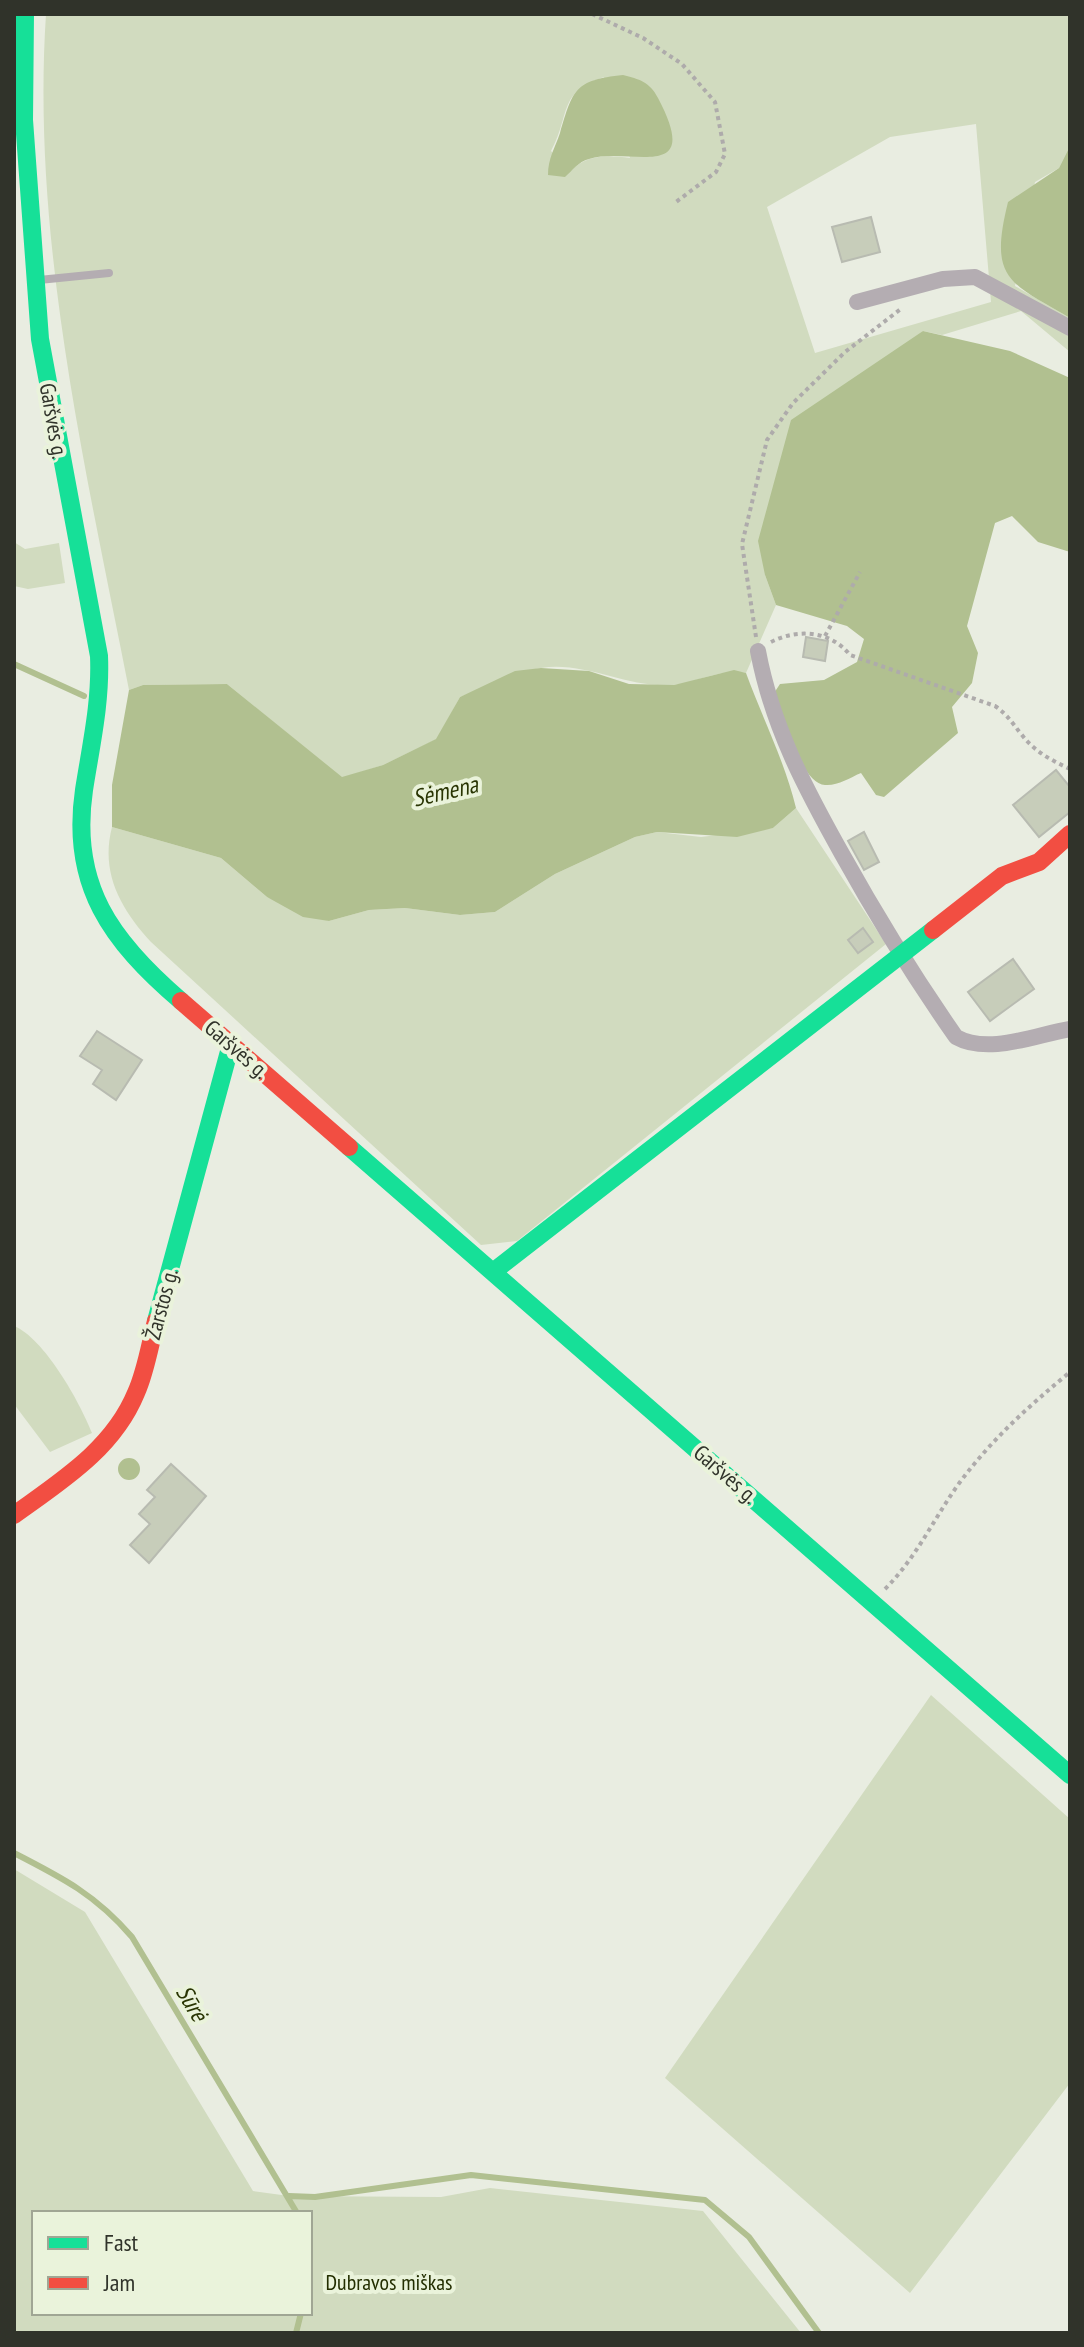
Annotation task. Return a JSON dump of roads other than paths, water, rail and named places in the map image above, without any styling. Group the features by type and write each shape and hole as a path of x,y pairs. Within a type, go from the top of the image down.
{"main road":[{"name":"Garšvės g.","path":"25,14 24,120 34,280 47,385 99,656 102,688 82,807 83,871 91,898 109,928 140,962 231,1044 1070,1775"},
{"path":"494,1271 1002,876 1039,862 1070,834"},
{"name":"Žarstos g.","path":"14,1515 89,1461 111,1440 131,1406 231,1044"}],"street":[{"path":"857,302 921,285 975,277 1070,328"},
{"path":"758,651 767,697 779,734 807,792 898,955 956,1037 969,1044 985,1045 1070,1029"}],"lane":[{"path":"34,280 109,273"}],"water":[{"path":"623,75 644,82 658,98 670,125 672,142 667,152 656,156 589,159 565,177 548,175 550,158 568,106 578,90 594,80"},
{"path":"1070,146 1070,318 1018,286 1003,263 1001,248 1008,202 1059,168"},
{"path":"923,331 1010,351 1070,378 1070,552 1038,542 1012,516 995,523 967,626 978,653 972,683 952,707 958,733 884,797 876,795 861,773 830,785 816,782 800,761 774,693 780,684 824,680 857,662 864,639 847,626 776,605 765,575 758,541 791,420"},
{"path":"541,668 589,671 629,684 674,685 734,670 746,673 780,757 796,808 773,828 737,837 657,832 635,837 555,874 495,912 460,915 405,908 369,910 329,921 303,917 267,897 221,858 112,827 112,785 129,690 143,685 227,684 342,777 383,765 436,739 460,697 515,671"},
{"path":"129,1458 137,1461 140,1469 137,1477 129,1480 121,1477 118,1469 121,1461"}],"waterway":[{"name":"Sėmena","path":"14,664 84,696"},
{"name":"Sūrė","path":"14,1853 78,1889 119,1922 132,1937 296,2211"},
{"path":"289,2196 315,2197 471,2175 705,2200 749,2237 819,2333"},
{"name":"Sūrė","path":"296,2333 300,2315"}],"park label":[{"name":"Dubravos miškas","path":"389,2282"}]}
